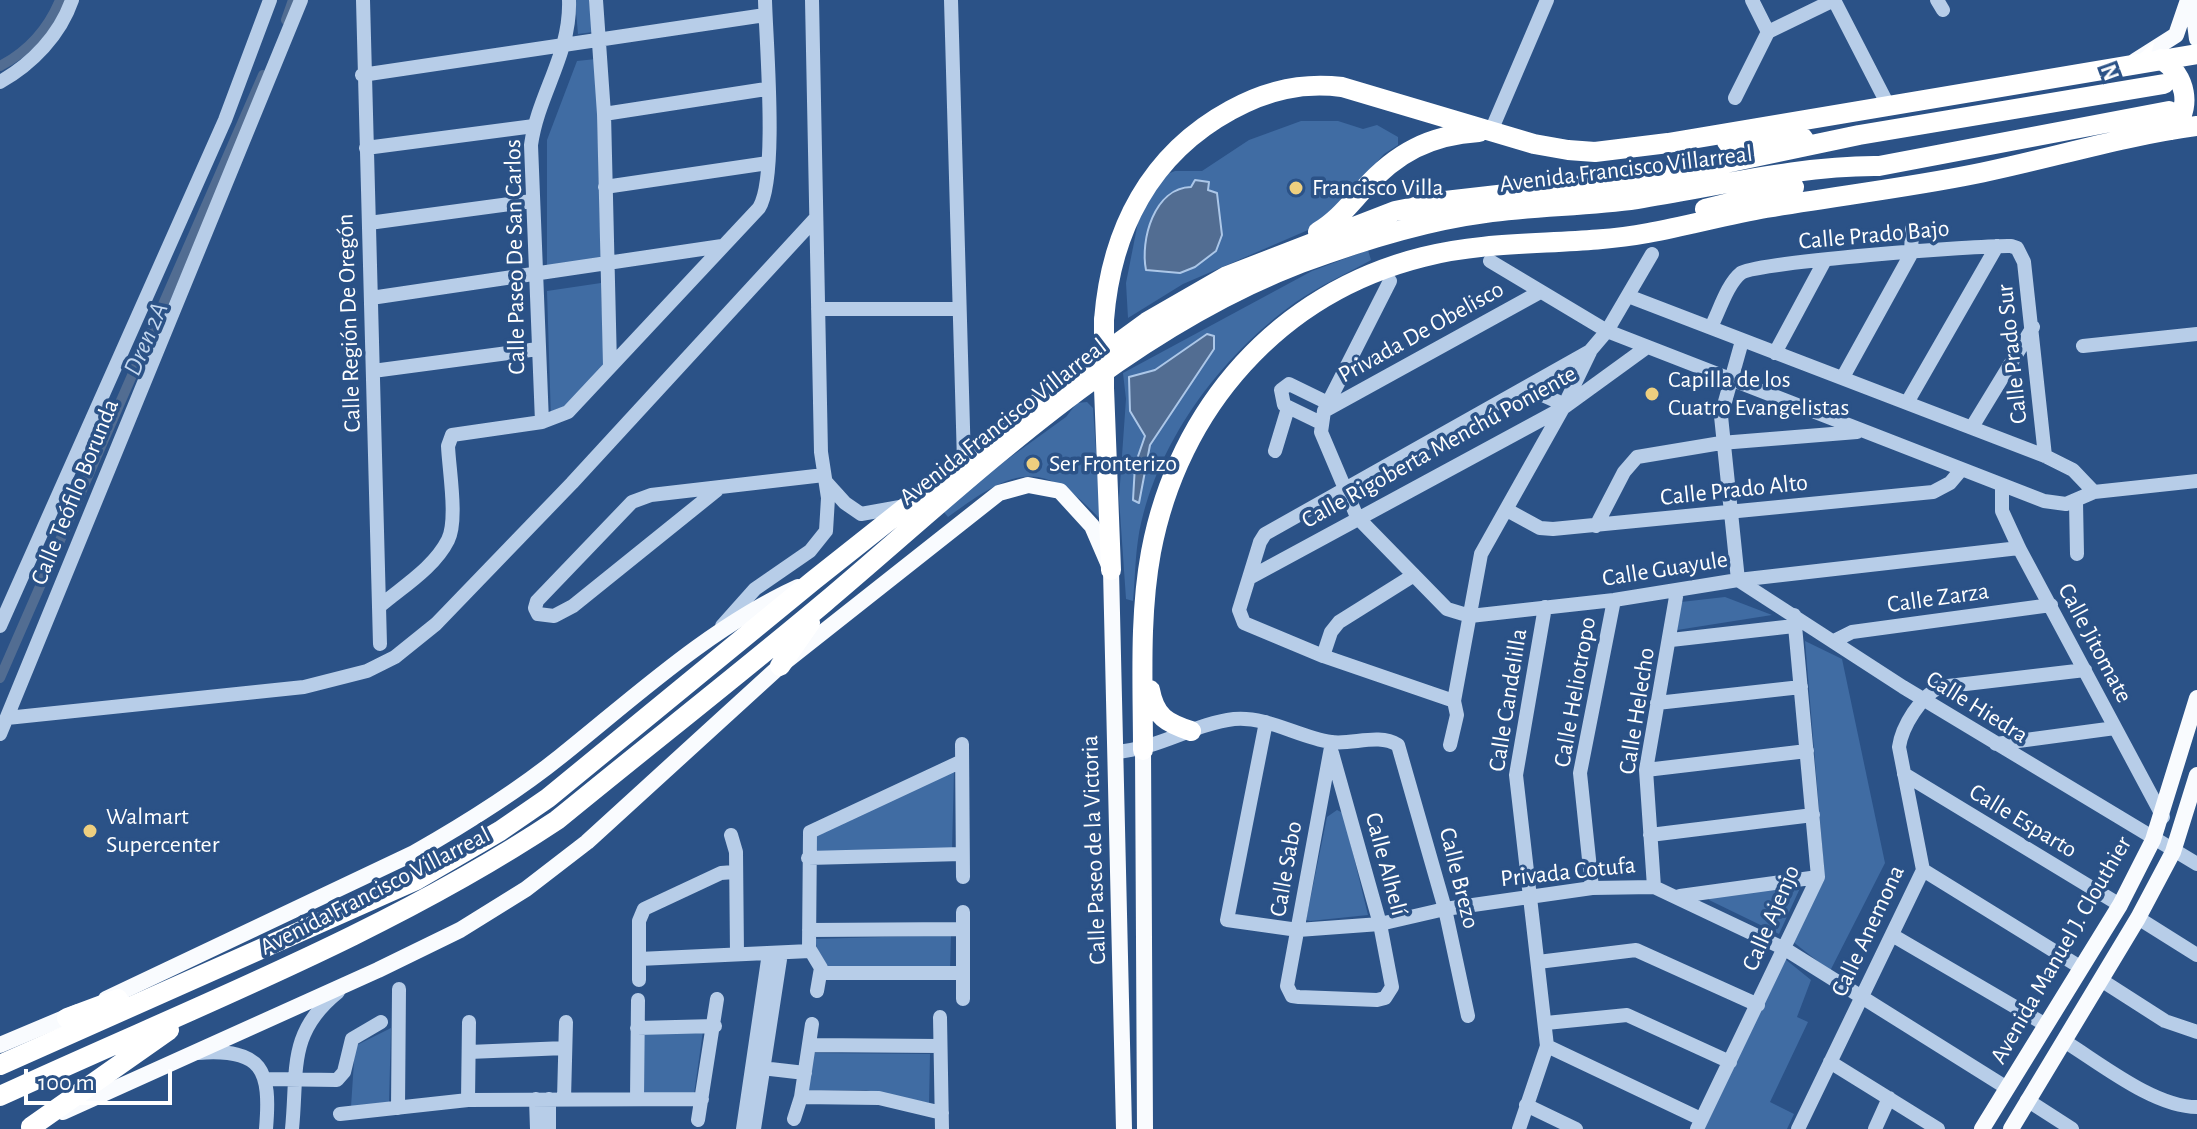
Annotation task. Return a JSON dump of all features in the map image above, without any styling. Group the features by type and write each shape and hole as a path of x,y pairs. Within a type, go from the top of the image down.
{"highway":[{"path":"1668,143 2015,82 2197,54"},
{"path":"1143,750 1143,662 1151,552 1180,454 1202,416 1233,376 1279,328 1311,304 1349,284 1422,257 1499,244 1609,238 1763,209 1914,186 2027,162 2170,121 2183,117 2183,86 2180,76 2161,59"},
{"path":"1111,570 1104,388 1104,320 1111,267 1139,194 1159,166 1185,140 1240,105 1284,88 1318,84 1385,97 1534,144 1581,151 1668,143 1859,135"},
{"name":"Avenida Francisco Villarreal","path":"0,1065 416,880 500,831 548,798 909,504 1147,322 1183,298 1278,254 1395,211 1445,201 1664,176 1859,135 2164,84"},
{"path":"2170,121 2197,126"},
{"name":"Avenida Francisco Villarreal","path":"0,1096 204,1006 386,920 508,853 557,820 823,603 960,485 1130,355 1195,315 1299,264 1421,226 1480,213 1634,199 1842,165 1879,166 2170,121"},
{"path":"1278,254 1326,227 1388,163 1409,149 1440,137 1491,131"},
{"path":"1609,238 1744,197 1849,177 1879,166"},
{"path":"780,666 823,603"},
{"path":"1143,662 1156,712 1171,724 1191,731"},
{"path":"67,1018 218,962 239,958"},
{"path":"28,1128 204,1006"}],"main road":[{"path":"2190,0 2197,39"},
{"path":"2131,63 2176,35 2190,0"},
{"path":"28,1128 346,985 460,930 537,881 587,842 780,666 937,538 999,493 1013,487 1045,486 1060,491 1092,526 1111,570"},
{"name":"Calle Paseo de la Victoria","path":"1111,570 1124,1129"},
{"path":"0,1045 67,1018 380,870 453,831 558,759 717,633 767,601 814,580"},
{"name":"Avenida Manuel J. Clouthier","path":"1982,1129 2120,905 2153,840 2163,817 2197,698"},
{"name":"Calle Paseo de la Victoria","path":"1143,750 1145,1129"},
{"name":"Avenida Manuel J. Clouthier","path":"2011,1129 2138,918 2173,852 2197,775"}],"street":[{"path":"0,82 19,71 51,39 72,0"},
{"name":"Calle Teófilo Borunda","path":"0,626 225,120 270,0"},
{"name":"Calle Teófilo Borunda","path":"0,734 301,0"},
{"path":"362,0 369,0"},
{"name":"Calle Región De Oregón","path":"362,0 380,644"},
{"name":"Calle Paseo De San Carlos","path":"542,422 532,201 534,126 566,45 569,0"},
{"path":"596,0 604,114 610,366"},
{"path":"717,633 755,589 819,542 827,519 814,220 812,0"},
{"path":"951,0 964,462"},
{"path":"1491,131 1547,0"},
{"path":"1752,0 1768,32"},
{"path":"1735,98 1768,32 1834,0 1895,104"},
{"path":"362,75 600,40 765,8 768,163 764,200 568,412 542,422 456,434 449,438 452,523 449,540 430,564 380,606"},
{"path":"604,114 766,89"},
{"path":"366,148 534,126"},
{"path":"605,187 768,163"},
{"path":"369,223 532,201"},
{"path":"7,718 304,687 351,678 395,657 436,624 478,582 814,220"},
{"path":"1843,377 1911,254 1912,229"},
{"path":"371,298 722,246"},
{"path":"1908,401 1997,246"},
{"name":"Calle Prado Bajo","path":"1711,327 1737,277 1748,270 1825,260 1997,246 2017,248"},
{"name":"Calle Prado Sur","path":"2017,248 2024,262 2033,327 2045,456"},
{"name":"Calle Rigoberta Menchú Poniente","path":"1454,701 1323,656 1241,619 1239,610 1265,534 1345,493 1590,351 1607,331 1652,254"},
{"path":"1775,353 1825,260"},
{"path":"1490,261 1607,331 2002,486 2057,504 2076,502 2094,492 2197,481"},
{"name":"Privada De Obelisco","path":"1323,412 1390,281"},
{"name":"Privada De Obelisco","path":"1323,412 1540,292"},
{"path":"1628,296 2045,456 2073,470 2094,492"},
{"path":"818,309 958,309"},
{"path":"1972,427 2033,327"},
{"path":"2083,346 2197,334"},
{"path":"1738,580 1721,443 1721,416 1742,341"},
{"name":"Calle Rigoberta Menchú Poniente","path":"1249,578 1563,406 1647,347"},
{"path":"373,371 538,349"},
{"path":"1450,745 1457,715 1454,701 1476,567 1590,351"},
{"path":"1275,451 1288,408 1279,394 1286,384 1323,412 1345,493 1357,517 1447,609 1470,616"},
{"path":"1527,388 1563,406"},
{"path":"1288,408 1323,412"},
{"path":"1596,526 1624,472 1637,457 1721,443 1861,431"},
{"name":"Calle Prado Alto","path":"1507,510 1540,528 1596,526 1933,492 1950,483 1961,470"},
{"path":"717,490 573,606 554,616 538,614 535,608 537,601 632,502 651,495 825,478"},
{"path":"825,478 845,503 861,514 882,513 909,504"},
{"name":"Calle Jitomate","path":"2002,486 2002,511 2019,548 2163,817"},
{"path":"2076,502 2077,554"},
{"name":"Calle Guayule","path":"1470,616 1614,600 1738,580 2019,548"},
{"path":"1323,656 1331,632 1339,622 1414,575"},
{"name":"Calle Hiedra","path":"1738,580 1794,620 1834,641 1996,744 2197,864"},
{"name":"Calle Helecho","path":"1654,887 1646,770 1671,640 1677,591"},
{"name":"Calle Heliotropo","path":"1592,888 1580,773 1614,600"},
{"name":"Calle Zarza","path":"1834,641 1852,632 2051,605"},
{"name":"Calle Candelilla","path":"1519,1129 1547,1046 1516,775 1545,607"},
{"path":"1671,640 1794,620"},
{"name":"Calle Ajenjo","path":"1699,1124 1818,877 1794,620"},
{"path":"1923,699 1940,687 2085,670"},
{"path":"1657,703 1801,687"},
{"name":"Calle Anemona","path":"1798,1129 1923,870 1904,774 1901,736 1923,699"},
{"path":"1115,752 1143,750 1191,731 1235,719 1266,722 1332,748"},
{"name":"Privada Cotufa","path":"1266,722 1227,920 1298,930 1380,924 1445,909 1592,888 1654,887 1679,896 1785,949 2007,1088"},
{"path":"1996,744 2115,728"},
{"name":"Calle Brezo","path":"1332,748 1385,740 1398,745 1402,752 1445,909 1468,1016"},
{"path":"962,744 963,877"},
{"name":"Calle Alhelí","path":"1299,997 1377,1000 1385,998 1392,987 1380,924 1332,748"},
{"name":"Calle Sabo","path":"1299,997 1292,996 1287,986 1332,748"},
{"path":"1646,770 1807,751"},
{"path":"817,991 821,973 820,964 810,951 807,839 814,829 962,761"},
{"name":"Calle Esparto","path":"1904,774 2120,905"},
{"path":"1320,808 1329,804 1347,805"},
{"path":"1650,835 1813,815"},
{"path":"731,835 736,852 737,954"},
{"path":"808,858 962,854"},
{"path":"1923,870 2080,967"},
{"path":"639,980 639,921 644,909 721,873 734,872"},
{"path":"1679,896 1818,877"},
{"path":"963,912 963,999"},
{"path":"2138,918 2197,955"},
{"path":"809,930 963,929"},
{"path":"1892,935 2046,1025"},
{"path":"1538,962 1636,950 1758,1005"},
{"path":"639,959 810,951"},
{"path":"754,1129 758,1068 775,953"},
{"path":"821,973 963,973"},
{"path":"2101,980 2165,1021 2197,1032"},
{"path":"292,1129 301,1037 314,1013 346,985"},
{"path":"398,1108 399,989"},
{"path":"698,1120 717,999"},
{"path":"637,1099 638,1000"},
{"path":"1546,1023 1627,1015 1730,1062"},
{"path":"940,1017 942,1129"},
{"path":"267,1079 331,1081 342,1077 352,1039 381,1022"},
{"path":"468,1100 469,1022"},
{"path":"537,1129 550,1099 565,1048 566,1022"},
{"path":"794,1119 801,1097 812,1024"},
{"path":"637,1028 715,1026"},
{"path":"2064,1041 2153,1095 2181,1106 2197,1107"},
{"path":"809,1045 940,1046"},
{"path":"1547,1046 1699,1124"},
{"path":"469,1052 565,1048"},
{"path":"194,1054 240,1054 251,1059 267,1079 266,1129"},
{"path":"1830,1062 1938,1129"},
{"path":"758,1068 805,1073"},
{"path":"743,1129 758,1068"},
{"path":"801,1097 879,1098 942,1113"},
{"path":"1875,1129 1889,1098"},
{"path":"549,1129 550,1099"},
{"path":"340,1114 468,1100 702,1099"},
{"path":"2027,1100 2072,1129"},
{"path":"1526,1105 1576,1129"}],"shaded area":[{"path":"575,0 589,0 593,32 578,34"},
{"path":"596,59 601,268 547,278 547,140 577,61"},
{"path":"1301,121 1338,121 1363,129 1377,125 1398,137 1398,145 1384,154 1322,224 1183,284 1128,318 1126,283 1141,207 1162,176 1175,171 1202,171 1249,140"},
{"path":"1195,180 1209,182 1208,190 1217,193 1222,235 1216,251 1195,267 1180,273 1146,270 1145,245 1152,218 1168,196 1191,187"},
{"path":"1368,250 1371,260 1305,296 1268,324 1241,349 1194,406 1158,471 1146,505 1138,540 1133,601 1126,599 1119,498 1126,399 1123,373 1312,271"},
{"path":"601,283 604,375 551,420 547,291"},
{"path":"1207,334 1214,336 1214,349 1150,445 1139,503 1133,500 1135,465 1145,436 1130,411 1129,377 1155,370"},
{"path":"1087,402 1093,408 1101,520 1061,486 1044,478 1027,476 991,488 948,517 943,511 987,474 1066,417 1077,403"},
{"path":"1725,597 1772,615 1677,630 1681,602"},
{"path":"1805,641 1842,659 1885,863 1830,971 1792,941 1824,869"},
{"path":"954,771 952,850 815,854 816,835"},
{"path":"1337,810 1343,813 1368,915 1306,920 1327,817"},
{"path":"1801,886 1779,934 1709,900 1710,897"},
{"path":"951,935 950,969 824,968 814,939"},
{"path":"1785,959 1811,980 1797,1017 1808,1022 1770,1102 1794,1114 1787,1129 1704,1129"},
{"path":"391,1028 389,1102 351,1107 355,1046"},
{"path":"703,1031 694,1094 642,1093 644,1034"},
{"path":"811,1053 930,1054 929,1103 866,1090 809,1090"}],"waterway":[{"path":"0,66 36,38 60,0"},
{"name":"Dren 2A","path":"286,20 293,0"},
{"name":"Dren 2A","path":"0,678 263,75"}],"place":[{"name":"Francisco Villa","path":"1296,188"},
{"name":"Capilla de los Cuatro Evangelistas","path":"1652,394"},
{"name":"Ser Fronterizo","path":"1033,464"},
{"name":"Walmart Supercenter","path":"90,831"}]}
